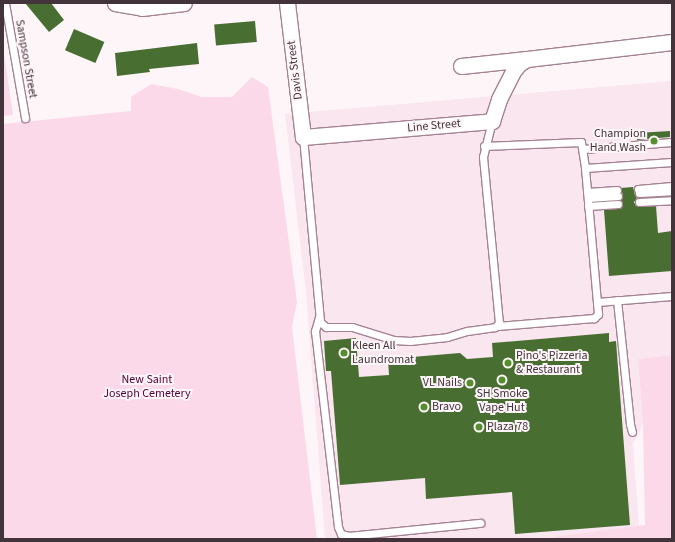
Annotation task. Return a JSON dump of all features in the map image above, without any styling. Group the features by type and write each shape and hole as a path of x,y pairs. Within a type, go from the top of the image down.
{"street":[{"path":"115,3 142,8 184,3"},
{"name":"Davis Street","path":"287,3 303,137"},
{"path":"461,66 672,42"},
{"path":"492,121 509,78 516,67 527,59"},
{"name":"Line Street","path":"303,137 492,121"}],"lane":[{"name":"Sampson Street","path":"5,3 25,118"},
{"path":"492,121 484,146 483,162 500,320 497,326"},
{"path":"303,137 319,316 321,324 326,327 352,327 402,341 447,337 467,331 497,326 594,318 598,314 585,168 581,142 484,146"},
{"path":"583,149 672,142"},
{"path":"585,168 672,162"},
{"path":"672,186 639,191 672,191"},
{"path":"587,195 618,193"},
{"path":"639,202 672,200"},
{"path":"588,206 618,204"},
{"path":"597,302 672,296"},
{"path":"617,300 632,432"},
{"path":"319,316 315,331 338,527 341,534 349,536 480,523"}],"shaded area":[{"name":"Plaza 78","path":"672,81 672,355 638,359 643,424 633,444 640,539 325,539 306,292 285,114"}],"green space":[{"path":"3,47 13,115 3,116"},
{"name":"New Saint Joseph Cemetery","path":"252,77 268,87 297,302 292,327 317,539 3,539 3,124 131,111 131,97 151,84 178,89 202,97 232,97"},
{"path":"672,355 672,539 539,539 645,525 643,424 638,359"}],"building":[{"path":"25,3 51,3 64,20 49,32"},
{"path":"255,21 257,42 216,45 214,25"},
{"path":"74,29 104,42 95,63 65,50"},
{"path":"197,43 199,64 149,69 150,72 117,76 115,53"},
{"path":"670,131 670,137 637,140 637,133"},
{"path":"633,187 637,198 634,202 636,206 656,206 658,233 672,231 672,271 609,276 604,210 621,208 623,204 621,200 623,196 621,188"},
{"name":"Plaza 78","path":"609,333 609,342 616,341 630,525 515,534 512,492 426,499 425,478 340,485 331,371 326,371 324,341 356,338 359,377 389,375 388,359 460,353 467,359 493,357 492,343"}],"place":[{"name":"Champion Hand Wash","path":"654,141"},
{"name":"Kleen All Laundromat","path":"344,353"},
{"name":"Pino's Pizzeria & Restaurant","path":"508,363"},
{"name":"SH Smoke Vape Hut","path":"502,380"},
{"name":"VL Nails","path":"470,383"},
{"name":"Bravo","path":"424,407"},
{"name":"Plaza 78","path":"479,427"}]}
